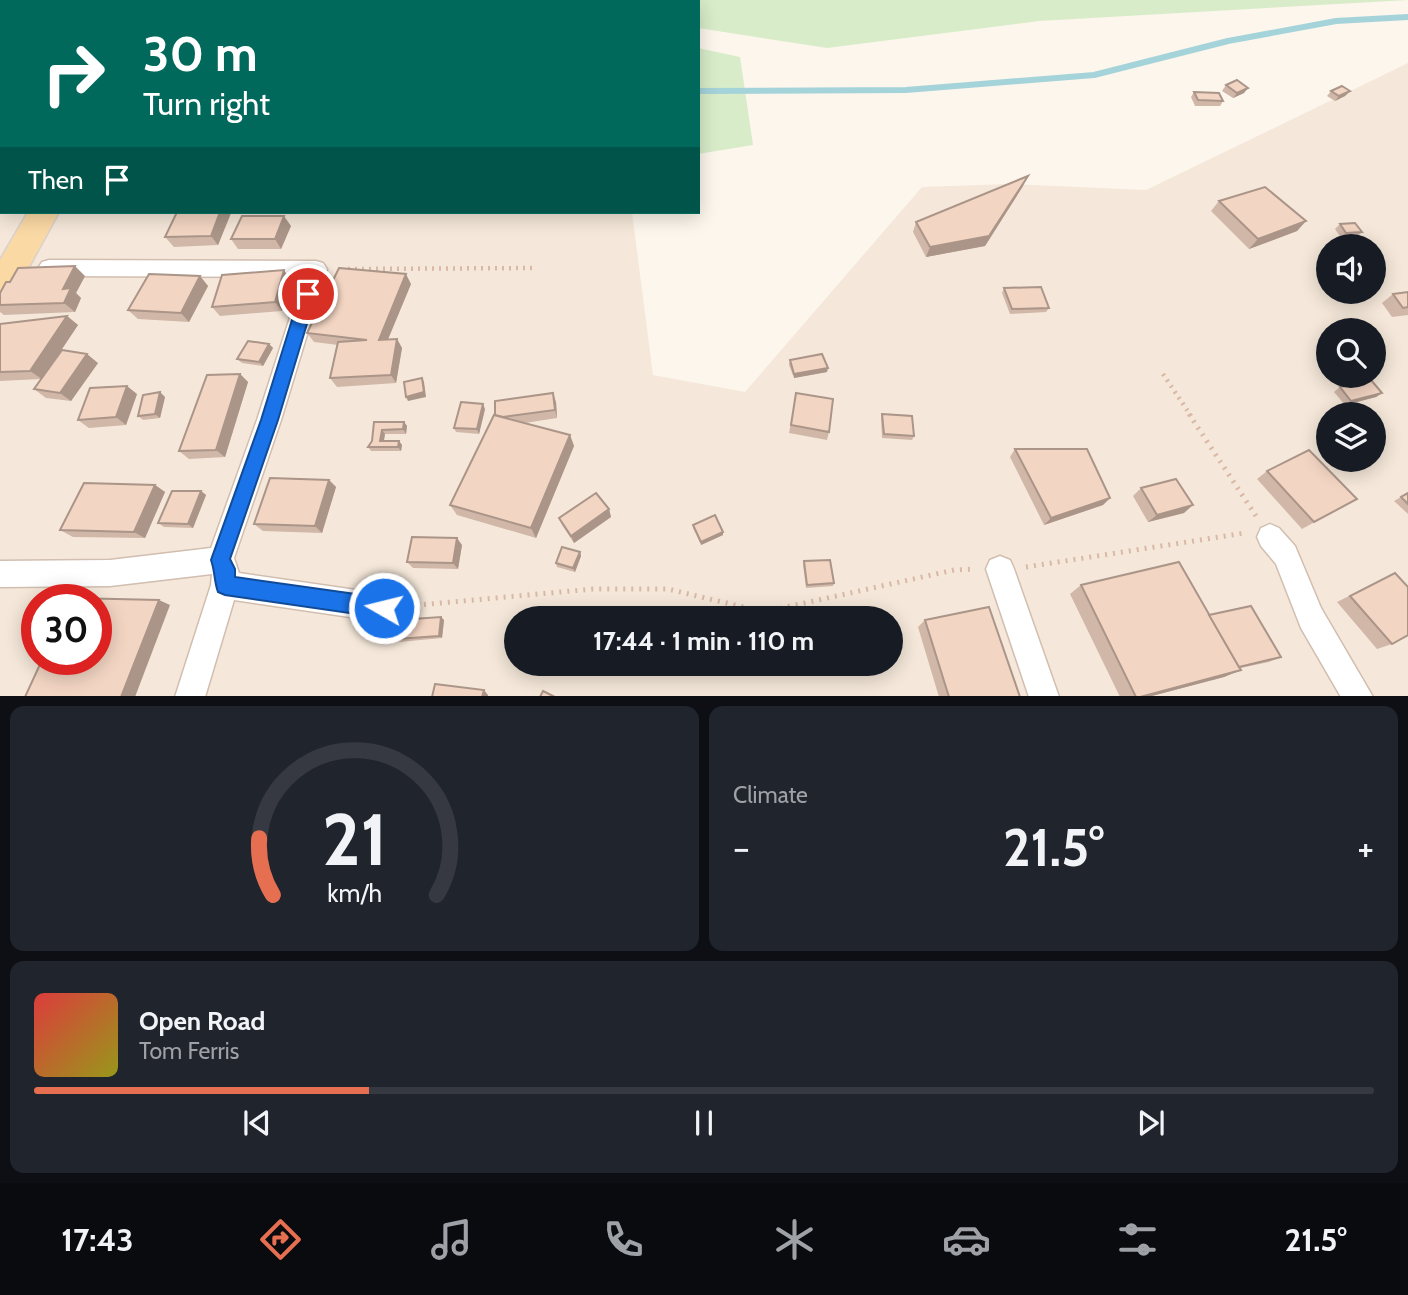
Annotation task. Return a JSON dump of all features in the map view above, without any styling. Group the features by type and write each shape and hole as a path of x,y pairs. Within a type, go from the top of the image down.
{"main road":[{"path":"7,278 43,214"}],"street":[{"path":"7,278 316,269 223,573 190,696"},
{"path":"1270,537 1286,555 1311,618 1358,696"},
{"path":"1000,569 1044,696"},
{"path":"0,574 223,573 384,608"}],"path":[{"path":"316,269 537,268"},
{"path":"1163,374 1270,537"},
{"path":"1000,569 1249,532 1270,537"},
{"path":"384,608 593,589 668,589 764,612 954,569"}],"shaded area":[{"path":"1408,63 1408,696 0,696 0,214 632,214 653,375 745,392 922,187 1008,184 1146,190"}],"green space":[{"path":"700,0 1408,0 1039,21 827,48 700,28"},
{"path":"700,48 740,57 753,145 700,154"}],"building":[{"path":"1237,80 1248,88 1237,93 1226,85"},
{"path":"1342,86 1350,91 1339,96 1331,91"},
{"path":"1194,92 1219,93 1223,101 1198,100"},
{"path":"1028,176 989,236 930,247 916,222"},
{"path":"1265,187 1306,221 1258,239 1219,201"},
{"path":"176,214 219,214 211,236 165,237"},
{"path":"242,216 284,216 275,239 231,239"},
{"path":"1355,223 1362,232 1346,233 1340,224"},
{"path":"75,266 63,289 71,288 64,303 0,305 0,293 18,268"},
{"path":"339,268 406,274 379,340 397,339 391,375 330,378 338,342 367,340 307,333"},
{"path":"284,270 275,302 212,307 222,275"},
{"path":"149,274 200,276 181,313 128,310"},
{"path":"1041,287 1049,308 1012,309 1004,288"},
{"path":"1408,292 1408,307 1403,308 1393,294"},
{"path":"67,316 30,371 0,372 0,324"},
{"path":"248,341 269,344 259,362 237,359"},
{"path":"62,350 87,354 60,393 34,389"},
{"path":"822,354 828,368 794,374 790,360"},
{"path":"240,374 216,450 179,451 207,375"},
{"path":"422,378 424,392 406,397 404,382"},
{"path":"127,386 116,417 78,420 90,388"},
{"path":"1341,388 1378,388 1382,393 1351,401"},
{"path":"160,392 155,414 138,416 143,395"},
{"path":"553,393 555,410 503,417 495,415 495,401"},
{"path":"796,393 833,399 829,432 791,425"},
{"path":"461,402 483,404 477,429 454,428"},
{"path":"882,414 912,416 914,436 884,434"},
{"path":"494,415 570,435 531,528 450,505"},
{"path":"374,422 404,422 403,429 382,430 380,441 399,441 398,447 368,447 372,441"},
{"path":"1015,449 1087,449 1110,498 1051,518"},
{"path":"1309,450 1316,457 1316,472 1331,472 1357,499 1314,522 1267,471"},
{"path":"270,478 329,480 315,526 254,524"},
{"path":"1176,479 1193,505 1157,515 1141,488"},
{"path":"84,483 155,485 134,532 60,530"},
{"path":"172,491 201,491 188,524 158,523"},
{"path":"596,493 609,509 571,536 559,518"},
{"path":"1408,493 1408,504 1401,497"},
{"path":"715,515 723,532 701,542 693,525"},
{"path":"412,537 457,538 453,563 407,562"},
{"path":"562,547 580,552 573,568 556,563"},
{"path":"830,560 834,583 807,585 804,561"},
{"path":"1179,562 1241,670 1136,696 1081,585"},
{"path":"1395,573 1408,587 1408,635 1392,644 1350,596"},
{"path":"112,599 159,600 121,696 25,696 35,675 112,675"},
{"path":"1251,606 1281,657 1239,667 1209,615"},
{"path":"989,607 1020,696 949,696 925,620"},
{"path":"441,617 439,636 396,639 398,620"},
{"path":"435,684 484,690 482,696 432,696"},
{"path":"543,691 553,696 540,696"}],"waterway":[{"path":"700,91 906,90 1094,75 1228,41 1336,21 1408,17"}],"route":[{"path":"308,294 269,420 220,560 226,569 225,585 384,608"}]}
